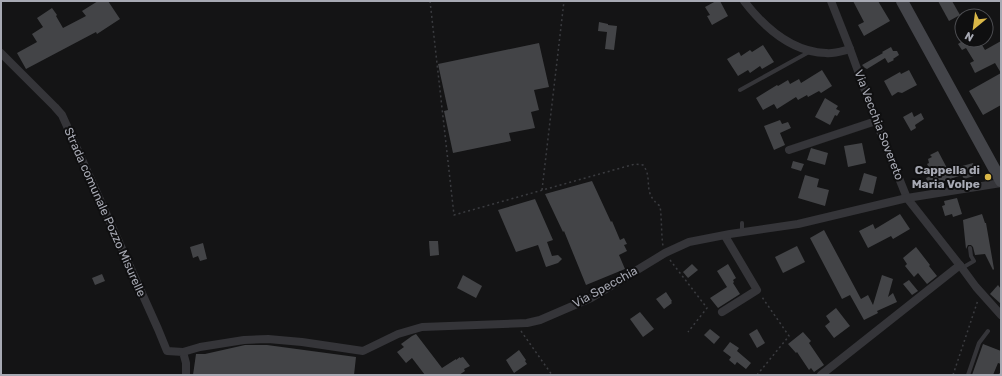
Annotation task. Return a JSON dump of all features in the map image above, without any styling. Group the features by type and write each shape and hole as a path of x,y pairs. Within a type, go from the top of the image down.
{"main road":[{"path":"902,1 1001,182"}],"street":[{"path":"744,1 760,20 777,35 798,47 810,51 826,53 834,53 850,49"},
{"name":"Via Vecchia Sovereto","path":"831,1 876,121 907,198 980,292 1001,314"},
{"name":"Strada comunale Pozzo Misurelle","path":"1,53 62,115 167,351 183,352"},
{"path":"789,150 876,121"},
{"name":"Via Specchia","path":"183,352 200,346 244,340 268,339 302,342 363,351 398,334 422,327 527,323 540,320 590,298 665,253 690,242 742,232 798,224 907,198 1001,182"},
{"path":"722,312 757,290 725,236"},
{"path":"821,375 961,266"},
{"path":"183,352 186,363 186,375"}],"lane":[{"path":"740,90 810,51"},
{"path":"742,223 742,232"},
{"path":"961,266 974,261 970,248"},
{"path":"968,375 979,343 988,331"}],"path":[{"path":"430,1 454,215 635,164 643,165 647,170 649,195 654,202 660,206 662,239 665,253 707,308 688,332"},
{"path":"542,190 564,1"},
{"path":"757,290 789,336 757,375"},
{"path":"953,375 980,292"},
{"path":"516,324 552,375"},
{"path":"999,375 1001,371"}],"building":[{"path":"98,1 108,1 120,19 97,34 96,32 26,69 17,53 37,42 32,34 43,27 37,18 52,8 63,28 86,16 82,11"},
{"path":"716,1 720,1 728,16 712,25 707,16 710,15 705,7"},
{"path":"853,1 878,1 890,21 864,36 858,25 864,22"},
{"path":"938,1 952,1 956,8 954,8 954,18 949,21"},
{"path":"599,22 617,26 614,50 605,49 607,32 598,31"},
{"path":"1001,41 1001,73 995,63 975,73 970,63 974,61 966,48 984,48 985,50 994,48 994,45"},
{"path":"539,43 549,87 534,90 539,110 531,112 535,128 509,133 511,141 453,153 444,111 448,110 438,64"},
{"path":"763,45 774,62 762,69 760,66 750,73 748,70 738,76 727,59 739,52 741,56 750,50 752,52"},
{"path":"891,47 893,51 897,51 899,55 893,59 894,60 888,63 885,58 867,69 862,65 883,53 882,52"},
{"path":"822,70 832,86 821,93 819,91 798,100 796,97 777,109 774,104 763,110 756,98 788,80 790,84 799,79 801,83"},
{"path":"909,70 917,85 902,93 898,92 892,96 884,81 900,72 901,74"},
{"path":"1001,73 1001,105 983,115 969,91"},
{"path":"825,98 838,106 836,109 840,111 837,116 835,115 830,125 815,117"},
{"path":"912,112 914,117 921,113 924,119 915,125 916,128 911,131 903,117"},
{"path":"780,120 782,124 788,122 791,128 780,133 785,145 774,150 764,126"},
{"path":"862,143 866,163 848,167 844,146"},
{"path":"811,148 828,153 825,165 807,160"},
{"path":"938,151 948,170 973,163 977,175 964,179 962,175 929,186 926,178 933,175 927,164 929,163 928,159 932,157 930,155"},
{"path":"793,161 804,164 801,171 791,168"},
{"path":"864,173 877,177 873,194 859,190"},
{"path":"805,175 819,179 817,187 829,190 825,206 798,198"},
{"path":"592,181 620,240 624,238 627,244 624,245 627,251 619,255 625,269 586,285 564,231 563,232 545,194"},
{"path":"957,198 962,214 953,217 952,214 945,216 942,206 945,205 944,201"},
{"path":"535,199 553,240 547,242 552,256 558,255 562,259 558,263 546,267 538,245 516,252 498,210"},
{"path":"900,214 910,229 893,239 891,236 868,248 859,231 873,224 875,229"},
{"path":"982,214 986,223 993,270 985,254 975,255 971,245 968,245 966,249 963,220"},
{"path":"824,230 861,299 868,295 873,305 882,275 893,279 888,297 893,293 897,302 877,311 878,313 864,320 850,295 842,299 810,238"},
{"path":"429,241 438,241 439,255 430,256"},
{"path":"203,243 207,259 200,261 198,256 193,258 190,247"},
{"path":"797,246 805,262 783,273 775,257"},
{"path":"916,247 937,276 927,284 918,273 914,277 905,266 907,264 903,258"},
{"path":"692,264 698,270 688,278 683,272"},
{"path":"728,264 736,278 733,280 733,283 740,294 718,308 710,298 727,287 717,271"},
{"path":"102,274 105,281 95,285 92,278"},
{"path":"463,275 482,286 476,298 457,288"},
{"path":"909,280 918,291 912,295 903,284"},
{"path":"998,285 1001,289 1001,304 990,294"},
{"path":"666,292 672,303 664,309 656,299"},
{"path":"836,308 850,326 834,338 825,326 830,322 826,316"},
{"path":"640,312 654,329 643,337 630,319"},
{"path":"710,329 720,337 714,344 704,335"},
{"path":"757,329 765,343 757,348 749,334"},
{"path":"803,332 811,341 809,343 824,365 814,372 811,368 809,370 797,352 796,353 788,344"},
{"path":"416,334 442,368 460,357 463,357 470,366 464,369 465,371 459,375 425,375 412,358 406,363 397,352 404,347 401,344"},
{"path":"730,342 739,348 737,351 751,363 746,369 737,362 735,365 729,360 731,357 723,351"},
{"path":"983,344 1001,351 1001,364 998,363 993,375 972,375"},
{"path":"245,345 267,345 356,357 354,375 193,375 196,354 205,354"},
{"path":"519,350 527,364 514,373 506,360"}],"place":[{"name":"Cappella di Maria Volpe","path":"988,177"}]}
